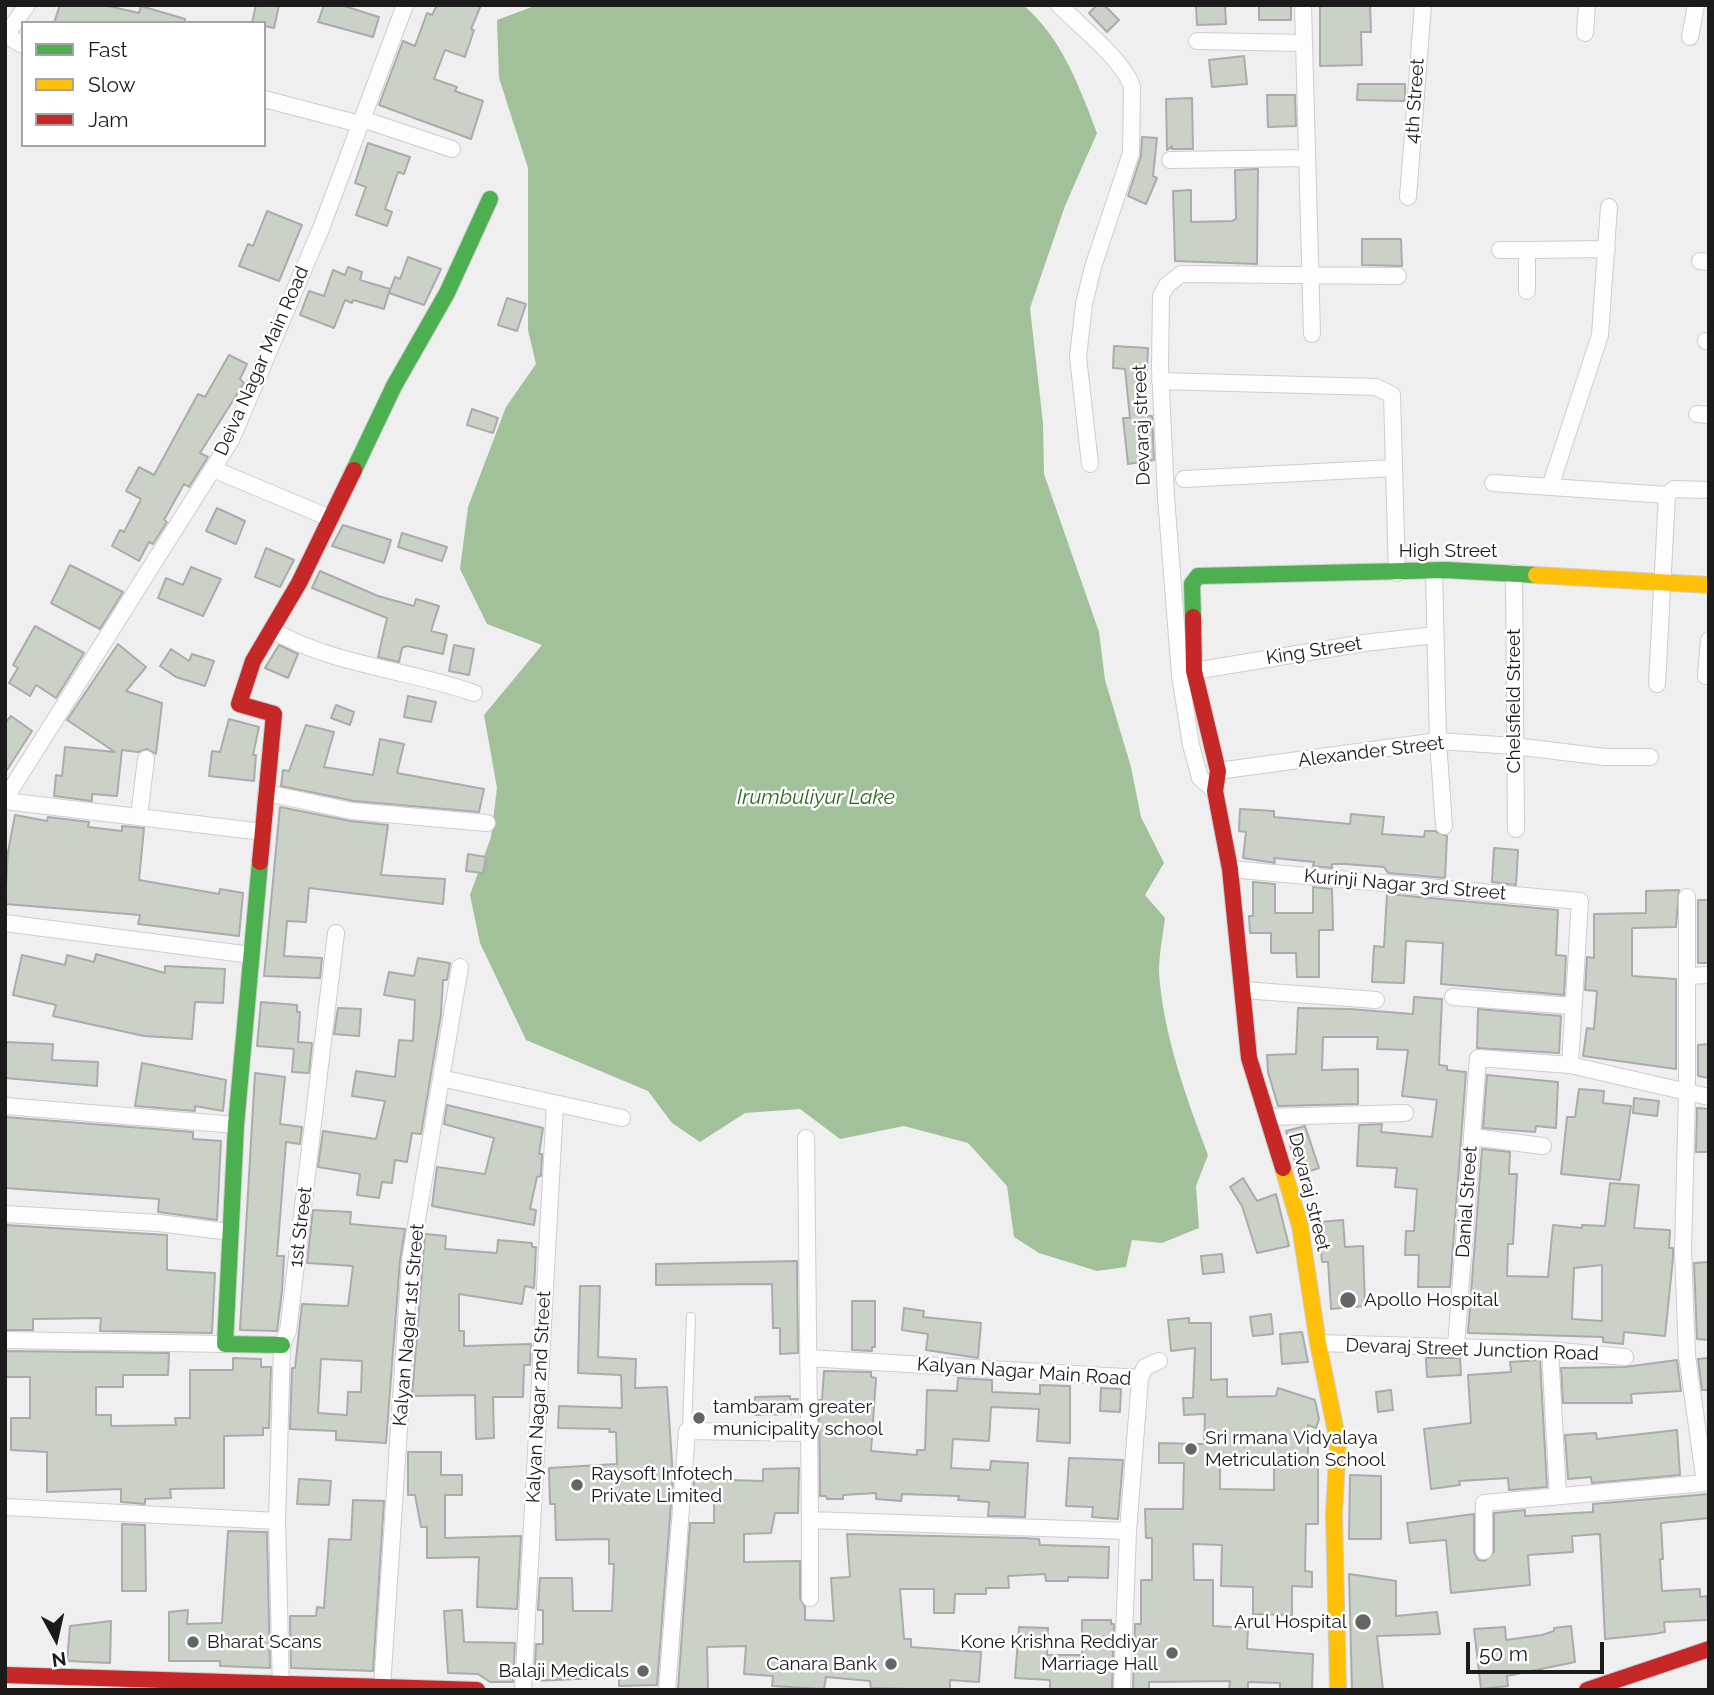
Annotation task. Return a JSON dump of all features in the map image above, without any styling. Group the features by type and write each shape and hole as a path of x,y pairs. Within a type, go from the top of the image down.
{"street":[{"path":"21,44 11,38 9,31 27,5"},
{"path":"1059,5 1116,62 1129,78 1132,87 1131,153 1093,267 1084,304 1079,344 1085,434 1090,464"},
{"path":"1303,5 1311,334"},
{"name":"4th Street","path":"1408,197 1423,5"},
{"path":"1585,33 1587,5"},
{"path":"1690,37 1696,5"},
{"name":"Deiva Nagar Main Road","path":"5,800 236,428 322,226 361,121 398,7"},
{"path":"1197,41 1304,43"},
{"path":"266,99 361,121 452,149"},
{"path":"1170,160 1307,158"},
{"path":"225,1344 236,1125 274,714 239,704 253,661 299,583 394,386 447,293 490,199"},
{"path":"1550,487 1600,335 1609,207"},
{"path":"1500,250 1607,250"},
{"path":"1527,250 1527,291"},
{"name":"Devaraj street","path":"1214,790 1200,778 1191,745 1180,675 1160,382 1161,296 1167,285 1181,274 1398,276"},
{"path":"1160,382 1376,387 1386,390 1392,395 1397,573"},
{"path":"1184,479 1394,468"},
{"path":"213,469 330,518"},
{"path":"1493,483 1667,495 1674,489 1709,490"},
{"path":"1657,684 1667,495"},
{"path":"1434,571 1438,741 1444,827"},
{"name":"High Street","path":"1192,584 1198,576 1207,575 1434,571 1709,584"},
{"name":"Chelsfield Street","path":"1514,573 1516,829"},
{"name":"Devaraj street","path":"1192,584 1194,671 1218,771 1214,790 1230,869 1249,1058 1300,1226 1318,1343 1338,1442 1334,1513 1338,1690"},
{"path":"272,630 342,661 440,681 474,693"},
{"name":"King Street","path":"1194,671 1364,643 1435,635"},
{"path":"1706,676 1709,640"},
{"name":"Alexander Street","path":"1218,771 1438,741 1514,746 1605,757 1650,757"},
{"path":"139,817 146,759"},
{"path":"266,793 352,811 487,823"},
{"path":"5,800 263,832"},
{"name":"Kurinji Nagar 3rd Street","path":"1230,869 1580,901 1573,1006"},
{"path":"1484,1551 1484,1503 1705,1483 1701,1413 1688,1356 1683,1250 1688,1094 1687,897"},
{"path":"5,923 251,955"},
{"name":"1st Street","path":"281,1687 277,1521 282,1345 288,1331 336,933"},
{"name":"Kalyan Nagar 1st Street","path":"382,1687 410,1261 460,967"},
{"path":"1687,976 1709,975"},
{"path":"1244,990 1376,1000"},
{"path":"1453,997 1573,1006 1570,1065 1709,1097"},
{"name":"Danial Street","path":"1457,1346 1478,1058 1570,1065"},
{"path":"441,1078 622,1118"},
{"path":"5,1105 236,1125"},
{"name":"Kalyan Nagar 2nd Street","path":"523,1690 555,1105"},
{"path":"1268,1117 1405,1113"},
{"path":"806,1138 810,1598"},
{"path":"1472,1138 1543,1146"},
{"path":"5,1214 159,1223 230,1232"},
{"path":"5,1340 282,1345"},
{"name":"Devaraj Street Junction Road","path":"1318,1343 1550,1350 1625,1357"},
{"path":"1550,1350 1559,1496"},
{"name":"Kalyan Nagar Main Road","path":"808,1358 1140,1378 1128,1531 1122,1690"},
{"path":"1140,1378 1145,1367 1159,1361"},
{"path":"667,1690 687,1431 808,1433"},
{"path":"5,1507 277,1521"},
{"path":"810,1520 1128,1531"},
{"path":"1639,1685 1709,1649"},
{"path":"1587,1690 1639,1685 1709,1664"},
{"path":"5,1675 281,1687 477,1690"}],"lane":[{"path":"687,1431 691,1317"}],"water":[{"name":"Irumbuliyur Lake","path":"537,5 1023,5 1048,32 1076,81 1097,133 1065,206 1030,308 1043,423 1044,474 1099,632 1105,680 1131,767 1141,817 1164,863 1145,895 1165,918 1159,972 1165,1019 1184,1088 1208,1155 1196,1186 1199,1228 1162,1243 1132,1240 1126,1267 1097,1271 1039,1253 1014,1237 1007,1186 968,1143 904,1126 840,1139 800,1109 745,1113 700,1142 672,1123 648,1091 526,1040 480,943 470,895 491,837 497,788 484,715 542,645 487,624 460,569 468,507 506,407 536,364 528,330 528,168 499,78 497,20"}],"building":[{"path":"60,5 104,5 139,13 141,6 185,19 185,21 55,21"},
{"path":"256,5 279,5 274,28 266,26 266,21 252,21"},
{"path":"324,5 341,5 379,17 373,37 318,22"},
{"path":"437,5 481,5 471,29 474,30 465,57 445,50 434,79 457,87 455,91 483,101 471,139 379,105 403,41 415,46 427,13 432,15"},
{"path":"1097,5 1104,5 1119,20 1107,32 1089,13"},
{"path":"1196,5 1225,5 1226,24 1197,25"},
{"path":"1259,5 1291,5 1291,20 1259,20"},
{"path":"1320,5 1370,5 1371,32 1361,32 1362,65 1320,66"},
{"path":"1244,56 1247,84 1212,87 1209,60"},
{"path":"1358,84 1405,84 1405,101 1357,100"},
{"path":"1267,95 1295,95 1296,126 1268,127"},
{"path":"1192,98 1193,149 1172,149 1172,146 1167,150 1166,99"},
{"path":"1142,137 1157,138 1153,176 1157,178 1146,204 1128,196 1141,156"},
{"path":"368,143 410,157 404,174 398,172 385,209 392,212 387,226 356,215 366,187 355,183"},
{"path":"1258,169 1257,264 1175,261 1173,191 1191,190 1191,222 1232,221 1236,219 1235,170"},
{"path":"267,211 302,225 279,281 239,266 248,244 253,246"},
{"path":"1362,239 1401,239 1402,266 1362,265"},
{"path":"408,257 441,269 424,305 389,293 395,277 400,279"},
{"path":"348,267 362,272 360,280 390,289 384,309 345,300 334,328 300,315 309,291 324,296 333,270 345,275"},
{"path":"507,298 526,304 517,331 498,325"},
{"path":"1114,346 1148,348 1147,370 1144,370 1148,416 1152,416 1154,460 1128,464 1123,418 1130,418 1125,369 1113,368"},
{"path":"229,355 247,364 240,379 244,383 200,453 208,457 189,487 184,484 164,520 167,522 153,544 149,542 139,561 112,546 120,530 124,532 141,499 126,491 139,467 154,475 198,394 205,397"},
{"path":"472,409 498,418 493,433 467,425"},
{"path":"217,508 245,521 236,544 206,531"},
{"path":"343,525 391,540 384,563 332,546"},
{"path":"402,533 447,547 442,561 398,547"},
{"path":"266,548 294,560 280,587 255,577"},
{"path":"70,565 123,592 100,629 51,603"},
{"path":"191,567 221,579 203,616 158,598 166,578 183,585"},
{"path":"320,571 378,596 414,606 416,599 439,606 431,631 447,635 443,654 407,646 402,648 399,662 378,657 387,618 312,588"},
{"path":"35,626 84,653 56,698 36,685 30,696 9,683 18,668 13,665"},
{"path":"118,644 146,667 126,691 162,703 156,754 147,749 138,752 122,750 117,796 92,794 92,801 54,796 56,775 62,776 65,747 115,752 67,720"},
{"path":"279,645 298,654 288,678 265,668"},
{"path":"454,645 474,649 469,675 449,671"},
{"path":"171,649 189,661 192,654 214,661 205,686 176,677 160,666"},
{"path":"408,696 436,702 431,722 404,717"},
{"path":"336,705 354,712 350,725 331,718"},
{"path":"11,716 32,731 5,773 5,723"},
{"path":"229,719 259,727 253,755 256,755 254,781 209,776 212,751 220,752"},
{"path":"306,725 334,732 324,767 373,775 380,739 404,744 397,773 484,789 479,812 354,801 281,786 283,770 289,771"},
{"path":"280,807 350,821 388,825 381,875 445,879 443,904 309,888 306,922 287,921 284,956 322,958 320,978 264,976"},
{"path":"1240,809 1274,811 1274,817 1350,824 1351,814 1384,817 1382,834 1424,837 1425,831 1435,831 1447,836 1445,878 1388,873 1384,867 1332,864 1332,868 1313,866 1314,862 1274,858 1275,863 1243,858 1246,832 1239,831"},
{"path":"15,815 47,821 48,817 89,822 88,827 122,831 122,826 144,828 139,880 219,894 220,889 243,893 239,936 138,924 140,915 5,904 8,852"},
{"path":"1494,848 1518,850 1516,885 1492,882"},
{"path":"468,854 486,857 483,873 466,871"},
{"path":"1253,882 1275,884 1275,913 1313,913 1313,887 1332,889 1333,930 1319,930 1319,977 1297,977 1296,953 1271,953 1271,933 1250,933"},
{"path":"1679,890 1676,927 1632,928 1632,976 1676,979 1676,1069 1583,1056 1587,1028 1594,1029 1597,991 1585,990 1587,957 1594,958 1594,914 1646,913 1646,891"},
{"path":"1387,894 1558,910 1556,955 1566,956 1564,995 1441,984 1443,943 1406,941 1404,983 1372,982 1374,946 1384,947"},
{"path":"1698,900 1709,900 1709,963 1698,963"},
{"path":"96,954 165,973 165,966 225,969 223,1003 195,1002 192,1039 144,1036 53,1016 56,1005 13,995 22,955 65,965 67,955 94,962"},
{"path":"418,958 450,963 447,980 443,980 441,1014 421,1134 412,1133 407,1162 395,1160 392,1183 382,1182 379,1198 357,1195 360,1174 318,1167 323,1131 376,1139 385,1101 352,1096 356,1071 395,1077 399,1040 413,1041 415,1000 384,995 389,972 414,976"},
{"path":"1414,997 1442,999 1439,1065 1447,1066 1447,1070 1466,1072 1450,1287 1418,1287 1419,1255 1405,1255 1406,1231 1414,1231 1417,1189 1395,1187 1397,1168 1357,1166 1359,1125 1382,1124 1381,1132 1432,1137 1437,1100 1402,1096 1408,1050 1377,1049 1378,1037 1323,1037 1322,1070 1358,1069 1358,1104 1278,1106 1268,1072 1267,1055 1296,1054 1298,1008 1413,1014"},
{"path":"261,1002 297,1005 297,1012 300,1012 298,1042 312,1043 309,1073 292,1072 294,1049 257,1046"},
{"path":"338,1008 361,1009 359,1036 334,1034"},
{"path":"1478,1009 1561,1016 1559,1053 1477,1048"},
{"path":"5,1042 53,1044 52,1060 98,1062 97,1086 5,1078"},
{"path":"1709,1044 1709,1078 1698,1076 1698,1045"},
{"path":"142,1063 226,1080 223,1111 195,1106 195,1111 135,1106"},
{"path":"255,1073 285,1077 280,1124 302,1127 300,1144 286,1142 277,1256 284,1256 277,1331 240,1330"},
{"path":"1487,1075 1558,1082 1556,1128 1536,1126 1535,1132 1483,1128"},
{"path":"1579,1089 1604,1091 1603,1103 1631,1106 1620,1180 1561,1174 1567,1117 1575,1117"},
{"path":"1634,1098 1659,1101 1657,1116 1633,1113"},
{"path":"447,1105 543,1128 539,1154 542,1154 541,1176 537,1177 530,1209 536,1210 534,1225 432,1206 437,1167 485,1174 494,1138 444,1124"},
{"path":"1697,1108 1709,1109 1709,1152 1696,1152"},
{"path":"5,1117 193,1132 193,1139 221,1141 217,1220 158,1212 159,1199 5,1188"},
{"path":"1305,1126 1319,1168 1299,1175 1286,1131"},
{"path":"1482,1149 1510,1152 1509,1174 1517,1174 1513,1244 1508,1244 1507,1276 1548,1277 1553,1225 1582,1228 1582,1225 1605,1226 1610,1183 1639,1185 1634,1228 1670,1230 1669,1248 1673,1248 1673,1258 1665,1336 1624,1332 1623,1344 1603,1342 1603,1337 1468,1333","holes":["1602,1265 1602,1321 1572,1319 1574,1268"]},
{"path":"1243,1178 1257,1201 1276,1194 1289,1246 1257,1253 1242,1206 1230,1187"},
{"path":"313,1210 351,1212 350,1224 405,1229 400,1260 386,1443 336,1440 336,1431 290,1429 292,1368 295,1368 302,1304 348,1306 353,1266 307,1263","holes":["321,1359 362,1361 361,1392 348,1392 347,1415 318,1413"]},
{"path":"1343,1220 1345,1247 1363,1246 1365,1306 1331,1309 1328,1262 1322,1262 1319,1222"},
{"path":"5,1225 167,1235 167,1270 215,1273 212,1333 100,1331 101,1318 33,1319 33,1330 5,1330"},
{"path":"425,1234 446,1236 445,1249 497,1253 498,1240 532,1243 532,1247 536,1247 534,1288 525,1286 522,1304 459,1294 459,1331 464,1331 464,1346 531,1344 530,1365 524,1365 523,1397 493,1397 494,1438 476,1439 475,1395 412,1396"},
{"path":"1222,1254 1224,1272 1203,1274 1201,1256"},
{"path":"797,1261 798,1353 780,1354 780,1328 773,1328 772,1284 656,1285 656,1264"},
{"path":"1709,1262 1709,1340 1697,1339 1694,1263"},
{"path":"580,1286 600,1286 598,1357 636,1359 635,1388 667,1387 673,1478 657,1685 619,1686 619,1677 534,1681 536,1644 543,1644 543,1610 538,1610 540,1578 572,1578 573,1611 612,1611 614,1564 609,1564 609,1539 556,1540 555,1504 550,1504 549,1468 617,1464 616,1432 609,1432 610,1429 558,1428 559,1406 622,1408 621,1375 578,1373"},
{"path":"852,1301 875,1301 875,1347 872,1347 872,1351 852,1350"},
{"path":"904,1308 924,1311 923,1317 981,1323 978,1358 926,1350 928,1334 902,1330"},
{"path":"1271,1314 1273,1334 1253,1336 1250,1317"},
{"path":"1189,1318 1189,1323 1211,1323 1211,1380 1227,1379 1227,1397 1276,1396 1278,1388 1315,1400 1319,1419 1316,1428 1308,1425 1308,1466 1318,1466 1318,1524 1306,1524 1305,1571 1312,1572 1312,1587 1292,1586 1292,1615 1253,1614 1253,1587 1221,1586 1222,1545 1193,1544 1194,1580 1213,1580 1213,1626 1248,1628 1247,1649 1313,1654 1312,1690 1280,1690 1280,1683 1248,1682 1248,1690 1229,1690 1230,1681 1149,1682 1149,1690 1133,1690 1135,1624 1141,1624 1141,1580 1152,1580 1152,1538 1146,1538 1145,1509 1183,1509 1184,1463 1159,1463 1159,1443 1204,1444 1205,1414 1184,1415 1183,1398 1193,1398 1195,1348 1171,1351 1168,1320","holes":["1220,1457 1274,1457 1274,1490 1220,1489"]},
{"path":"1302,1332 1308,1362 1282,1364 1280,1334"},
{"path":"5,1351 169,1353 168,1375 123,1375 123,1387 96,1387 96,1415 111,1415 111,1426 176,1425 175,1418 190,1418 190,1370 233,1370 233,1358 261,1359 261,1367 271,1367 269,1428 263,1428 263,1435 224,1436 224,1488 170,1489 171,1498 145,1499 145,1504 121,1502 121,1489 47,1492 47,1452 11,1450 11,1418 30,1418 30,1377 5,1377"},
{"path":"1426,1358 1460,1358 1461,1375 1427,1377"},
{"path":"1709,1358 1709,1390 1702,1390 1698,1359"},
{"path":"1540,1360 1547,1487 1509,1490 1508,1478 1459,1481 1460,1485 1431,1489 1424,1429 1471,1423 1468,1375 1511,1372 1510,1362"},
{"path":"1677,1360 1681,1391 1631,1394 1632,1403 1563,1403 1561,1368 1625,1367"},
{"path":"824,1371 871,1372 871,1377 876,1378 871,1451 917,1455 917,1450 925,1450 927,1390 957,1391 958,1378 992,1380 992,1392 1040,1394 1040,1385 1070,1386 1070,1443 1037,1441 1039,1409 991,1407 989,1441 953,1439 951,1468 990,1470 991,1461 1028,1463 1025,1517 988,1516 989,1502 958,1500 959,1496 902,1494 901,1501 876,1499 876,1493 827,1499 826,1496 820,1496 819,1400 822,1400"},
{"path":"1101,1388 1121,1389 1120,1412 1100,1411"},
{"path":"1391,1390 1393,1410 1378,1412 1376,1392"},
{"path":"790,1396 790,1399 798,1399 798,1414 755,1415 755,1397"},
{"path":"1677,1430 1680,1475 1592,1483 1591,1477 1568,1479 1565,1435 1596,1433 1597,1439"},
{"path":"408,1452 441,1452 441,1475 462,1475 462,1495 445,1495 445,1538 521,1536 517,1609 477,1607 479,1557 427,1558 427,1527 421,1527 415,1495 408,1495"},
{"path":"1069,1458 1123,1460 1118,1519 1092,1517 1093,1507 1066,1506"},
{"path":"799,1468 798,1513 775,1513 771,1533 744,1534 744,1562 800,1561 800,1598 805,1607 805,1620 834,1621 831,1578 850,1577 847,1534 1023,1538 1039,1539 1040,1545 1109,1547 1108,1578 1068,1577 1068,1581 1046,1581 1045,1574 1008,1576 1009,1588 986,1588 986,1594 955,1594 954,1613 934,1613 934,1589 900,1589 904,1639 911,1639 911,1647 981,1652 979,1682 950,1680 950,1690 871,1688 870,1681 826,1677 824,1689 772,1686 773,1676 744,1674 746,1646 707,1647 708,1689 678,1689 690,1523 714,1523 714,1496 693,1495 694,1479 763,1481 763,1469"},
{"path":"1350,1475 1381,1476 1381,1539 1349,1539"},
{"path":"299,1479 331,1481 329,1505 297,1504"},
{"path":"1709,1494 1709,1518 1661,1523 1663,1559 1660,1559 1662,1591 1700,1589 1700,1597 1707,1596 1708,1620 1664,1622 1665,1632 1605,1639 1600,1534 1572,1536 1573,1552 1528,1555 1530,1585 1451,1593 1446,1540 1410,1543 1407,1523 1474,1514 1474,1552 1478,1560 1485,1561 1494,1552 1494,1513 1525,1510 1525,1516 1593,1512 1593,1504"},
{"path":"353,1500 384,1501 373,1671 291,1668 290,1616 316,1616 317,1607 324,1608 329,1539 351,1540"},
{"path":"122,1524 145,1525 146,1591 122,1591"},
{"path":"228,1531 267,1532 270,1668 220,1666 220,1661 169,1661 169,1612 188,1610 187,1624 222,1623"},
{"path":"1349,1574 1396,1581 1396,1616 1437,1612 1440,1634 1377,1636 1383,1690 1352,1690"},
{"path":"462,1610 464,1642 515,1643 513,1682 490,1682 478,1674 448,1673 444,1611"},
{"path":"1082,1620 1111,1620 1111,1624 1114,1624 1112,1690 1050,1690 1050,1680 1015,1678 1019,1627 1048,1628 1047,1655 1082,1655"},
{"path":"111,1621 110,1663 67,1661 70,1626"},
{"path":"1571,1626 1575,1662 1507,1676 1508,1686 1481,1689 1474,1629 1505,1627 1506,1640 1542,1635 1554,1631 1554,1628"}],"traffic: fast":[{"path":"354,470 394,386 447,293 490,199"},
{"path":"1193,617 1192,584 1198,576 1446,570 1536,575"},
{"path":"260,862 236,1125 225,1344 282,1345"}],"traffic: slow":[{"path":"1536,575 1709,585"},
{"path":"1283,1168 1300,1226 1318,1343 1338,1442 1334,1513 1338,1690"}],"traffic: jam":[{"path":"260,862 274,714 239,704 253,661 299,583 354,470"},
{"path":"1193,617 1194,671 1218,771 1215,791 1230,869 1249,1058 1283,1168"},
{"path":"1587,1690 1709,1649"},
{"path":"5,1675 477,1690"}],"place":[{"name":"Apollo Hospital","path":"1348,1300"},
{"name":"tambaram greater municipality school","path":"699,1418"},
{"name":"Sri rmana Vidyalaya Metriculation School","path":"1191,1449"},
{"name":"Raysoft Infotech Private Limited","path":"577,1485"},
{"name":"Arul Hospital","path":"1363,1622"},
{"name":"Bharat Scans","path":"193,1642"},
{"name":"Kone Krishna Reddiyar Marriage Hall","path":"1172,1653"},
{"name":"Canara Bank","path":"891,1664"},
{"name":"Balaji Medicals","path":"643,1671"}]}
